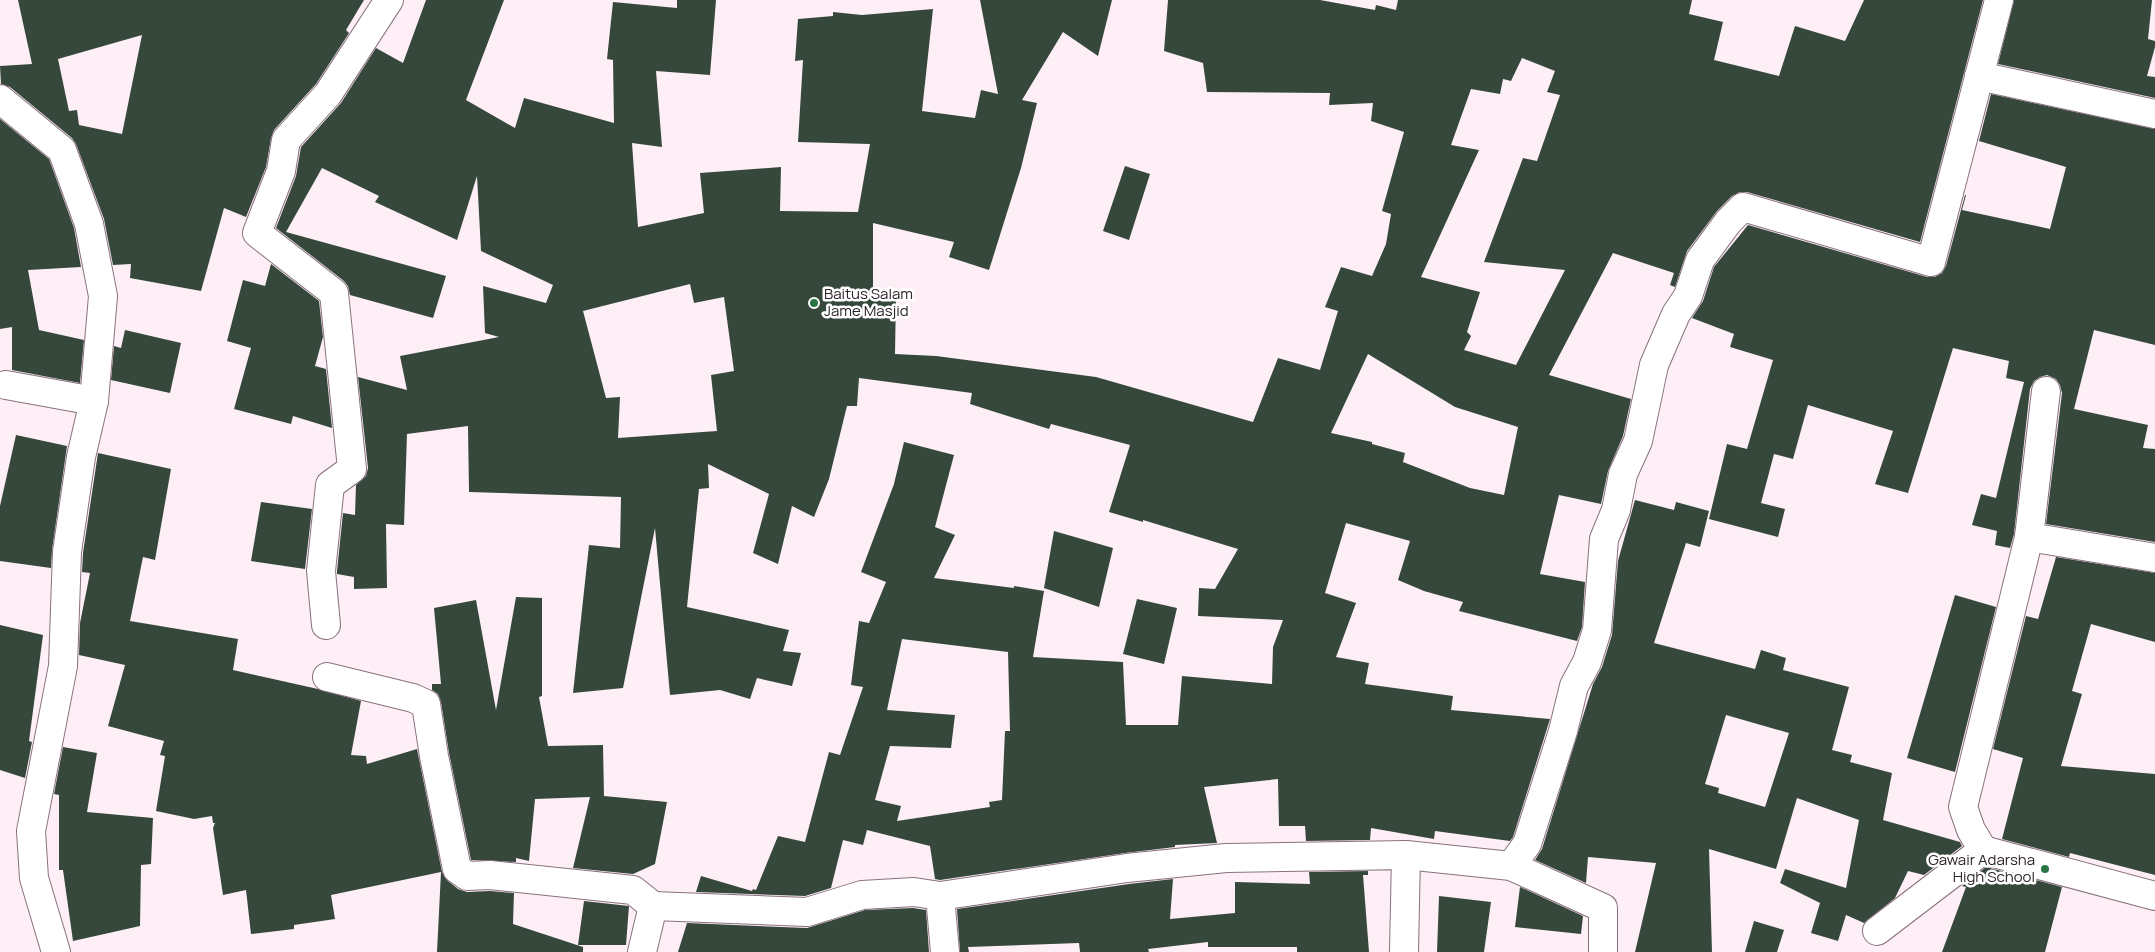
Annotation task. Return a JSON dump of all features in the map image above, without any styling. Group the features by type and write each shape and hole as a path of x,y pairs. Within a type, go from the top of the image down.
{"street":[{"path":"326,626 321,571 330,485 352,468 334,293 257,233 281,171 286,140 328,94 389,0"},
{"path":"1511,866 1527,844 1563,731 1574,686 1587,662 1596,630 1604,539 1616,510 1623,474 1638,441 1654,365 1676,314 1688,296 1700,260 1728,222 1743,207 1931,262 1999,0"},
{"path":"1979,76 2155,114"},
{"path":"0,99 62,150 89,224 103,296 94,401 82,457 67,552 63,666 31,831 34,878 56,952"},
{"path":"6,385 94,401"},
{"path":"2046,391 2029,538 1963,807 1971,830 1983,850 2155,896"},
{"path":"2029,538 2155,558"},
{"path":"327,677 414,698 426,704 434,756 457,869 467,876 490,875 633,890 654,906 808,912 862,895 914,892 940,896 1128,868 1226,858 1406,855 1511,866 1603,908 1603,952"},
{"path":"1877,931 1983,850"},
{"path":"1404,952 1406,855"},
{"path":"940,896 945,952"},
{"path":"642,952 654,906"}],"building":[{"path":"18,0 364,0 346,30 349,33 316,84 274,130 266,167 246,217 224,208 201,291 130,278 131,264 113,265 104,219 76,144 72,138 10,87 1,84 0,66 32,64","holes":["142,35 122,134 79,125 77,110 69,111 58,59"]},
{"path":"426,0 504,0 466,100 515,128 524,98 614,123 613,60 607,59 613,2 677,8 677,0 716,0 710,75 656,71 662,147 632,143 638,227 704,213 700,173 781,167 780,211 858,212 870,144 798,142 803,60 795,61 798,19 833,16 833,12 862,15 933,9 922,111 975,118 981,90 998,94 980,0 1112,0 1098,56 1063,32 1022,100 1037,103 1021,168 989,270 949,257 954,242 873,223 873,298 896,296 895,354 936,356 1096,377 1253,422 1278,358 1320,370 1338,311 1325,307 1341,267 1372,276 1386,244 1391,214 1382,211 1404,132 1371,121 1373,103 1329,105 1330,93 1207,92 1203,63 1164,51 1168,0 1320,0 1375,10 1376,5 1396,10 1398,0 1692,0 1689,14 1723,22 1714,60 1779,76 1795,26 1845,41 1864,0 1983,0 1920,242 1747,192 1740,192 1732,196 1717,211 1687,251 1675,287 1670,285 1674,273 1613,253 1549,375 1631,399 1623,436 1608,471 1601,504 1559,495 1540,574 1585,582 1582,627 1577,641 1459,611 1463,602 1424,591 1398,580 1410,541 1346,523 1325,593 1356,603 1336,657 1369,663 1365,684 1453,696 1451,710 1550,719 1513,837 1510,841 1435,831 1434,839 1371,828 1370,840 1306,841 1305,826 1279,826 1278,779 1204,787 1217,843 1175,845 1175,847 940,880 935,879 930,846 867,830 863,845 843,840 831,888 805,896 696,892 701,876 752,891 753,889 756,890 778,836 805,842 829,752 840,755 863,687 851,685 859,621 869,623 886,582 861,572 894,484 904,442 954,455 935,527 955,535 934,578 1044,591 1033,657 1123,662 1126,725 1178,725 1182,676 1272,684 1273,647 1283,620 1198,616 1199,588 1215,589 1238,549 1143,520 1143,522 1109,512 1130,445 1051,424 1049,429 970,404 972,393 859,378 857,406 847,406 829,479 814,517 792,506 778,564 753,553 769,494 708,464 709,488 699,489 687,607 789,630 783,651 801,653 792,686 757,678 750,699 720,690 670,695 655,528 623,688 573,693 589,545 620,548 621,497 469,492 468,426 407,434 404,525 386,524 387,588 354,589 354,577 337,574 337,571 343,513 355,515 356,485 366,476 368,468 358,377 407,390 400,356 499,337 485,333 483,286 546,303 553,285 481,251 477,176 457,240 375,202 379,196 322,168 286,232 446,276 433,318 350,295 348,286 344,281 276,228 296,176 301,147 341,103 376,48 403,63","holes":["1522,58 1555,71 1547,92 1560,95 1537,161 1523,158 1484,262 1565,270 1516,365 1464,350 1471,336 1467,332 1480,292 1421,277 1479,150 1451,145 1471,89 1500,94 1503,79 1511,81","690,284 694,303 724,297 734,371 711,375 717,431 618,438 620,397 606,398 583,311","1368,354 1455,407 1518,427 1504,495 1470,488 1403,462 1405,453 1372,444 1372,442 1331,433","902,639 1008,652 1010,731 1005,731 1002,800 989,802 990,807 897,821 901,806 875,800 890,746 951,748 955,715 887,710"]},
{"path":"2014,0 2152,0 2148,39 2155,41 2155,47 2147,76 2155,77 2155,98 1998,64"},
{"path":"1991,94 2155,129 2155,345 2094,330 2074,409 2148,425 2143,448 2155,449 2155,542 2046,524 2062,393 2056,379 2047,375 2034,381 2030,389 2014,534 2010,548 1995,545 1997,531 1972,525 1981,494 1996,498 2024,382 2006,378 2009,361 1953,348 1908,493 1875,484 1893,431 1808,405 1793,459 1774,454 1761,503 1785,509 1778,537 1709,519 1727,444 1747,449 1773,360 1730,347 1734,334 1692,318 1703,301 1714,267 1748,225 1927,277 1935,277 1942,273 1946,266 1965,195 1962,210 2050,229 2066,167 1979,141"},
{"path":"0,119 49,159 74,228 81,267 28,270 39,330 84,340 80,383 12,370 12,327 0,329"},
{"path":"1125,166 1150,174 1129,240 1103,231"},
{"path":"271,264 319,301 323,337 315,366 326,369 332,428 293,416 291,424 234,409 251,348 227,341 243,280 265,286"},
{"path":"125,330 181,343 170,393 111,380 114,346 121,348"},
{"path":"16,435 67,446 51,568 0,561 0,506"},
{"path":"98,453 171,469 155,560 143,557 130,621 238,639 233,670 318,689 361,701 351,755 366,756 367,764 417,749 442,872 448,881 458,889 467,892 514,893 513,924 583,947 583,952 437,952 441,872 331,895 335,919 294,925 294,929 251,934 246,890 223,895 213,828 215,823 213,823 212,816 194,819 156,811 165,756 160,755 164,741 108,726 125,665 79,655 80,623 90,573 82,572 83,553"},
{"path":"1635,500 1674,510 1676,502 1709,511 1700,547 1686,543 1654,643 1755,669 1761,650 1786,658 1783,670 1849,687 1832,750 1852,755 1850,762 1892,773 1883,820 1960,842 1962,846 1924,875 1908,871 1895,898 1864,923 1846,915 1838,941 1811,933 1820,903 1780,883 1785,869 1846,888 1859,820 1797,798 1776,869 1709,849 1712,952 1635,952 1656,863 1588,857 1586,883 1535,860 1542,849 1593,684 1602,667 1612,635 1618,561","holes":["1726,715 1789,733 1765,807 1718,793 1719,788 1705,784"]},
{"path":"261,502 312,509 305,569 251,561"},
{"path":"1054,531 1113,548 1099,607 1044,588"},
{"path":"2056,557 2155,573 2155,642 2091,624 2072,691 2082,694 2061,766 2155,774 2155,875 2070,853 2069,857 2002,839 2023,758 1993,749 2026,616 2038,619"},
{"path":"1955,595 1996,607 1955,772 1907,758"},
{"path":"516,597 542,598 542,696 539,697 548,746 603,745 604,796 667,802 655,864 633,874 573,868 590,797 535,799 529,861 516,858 516,862 471,860 449,753 441,702 438,694 432,690 432,684 441,684 434,608 476,600 496,710"},
{"path":"1137,599 1177,608 1164,664 1123,654"},
{"path":"0,625 43,635 29,741 32,742 25,778 0,770"},
{"path":"63,747 97,753 87,812 153,818 151,864 141,865 140,926 73,941 63,870 59,870 59,795 54,794"},
{"path":"1986,867 2062,887 2045,952 1942,952 1966,887 1962,886"},
{"path":"1368,871 1368,875 1363,875 1369,952 1297,952 1297,947 1208,947 1208,942 1148,949 1149,952 1080,952 1079,943 968,947 969,952 960,952 957,909 1173,879 1170,919 1235,913 1235,882 1310,884 1309,872"},
{"path":"1520,887 1583,916 1581,934 1515,927"},
{"path":"1439,896 1491,902 1484,952 1437,952"},
{"path":"584,901 629,906 626,945 578,945"},
{"path":"913,908 926,910 929,952 678,952 687,923 807,928 865,910"},
{"path":"1754,921 1784,930 1777,952 1745,952"}],"place":[{"name":"Baitus Salam Jame Masjid","path":"814,303"},
{"name":"Gawair Adarsha High School","path":"2045,869"}]}
